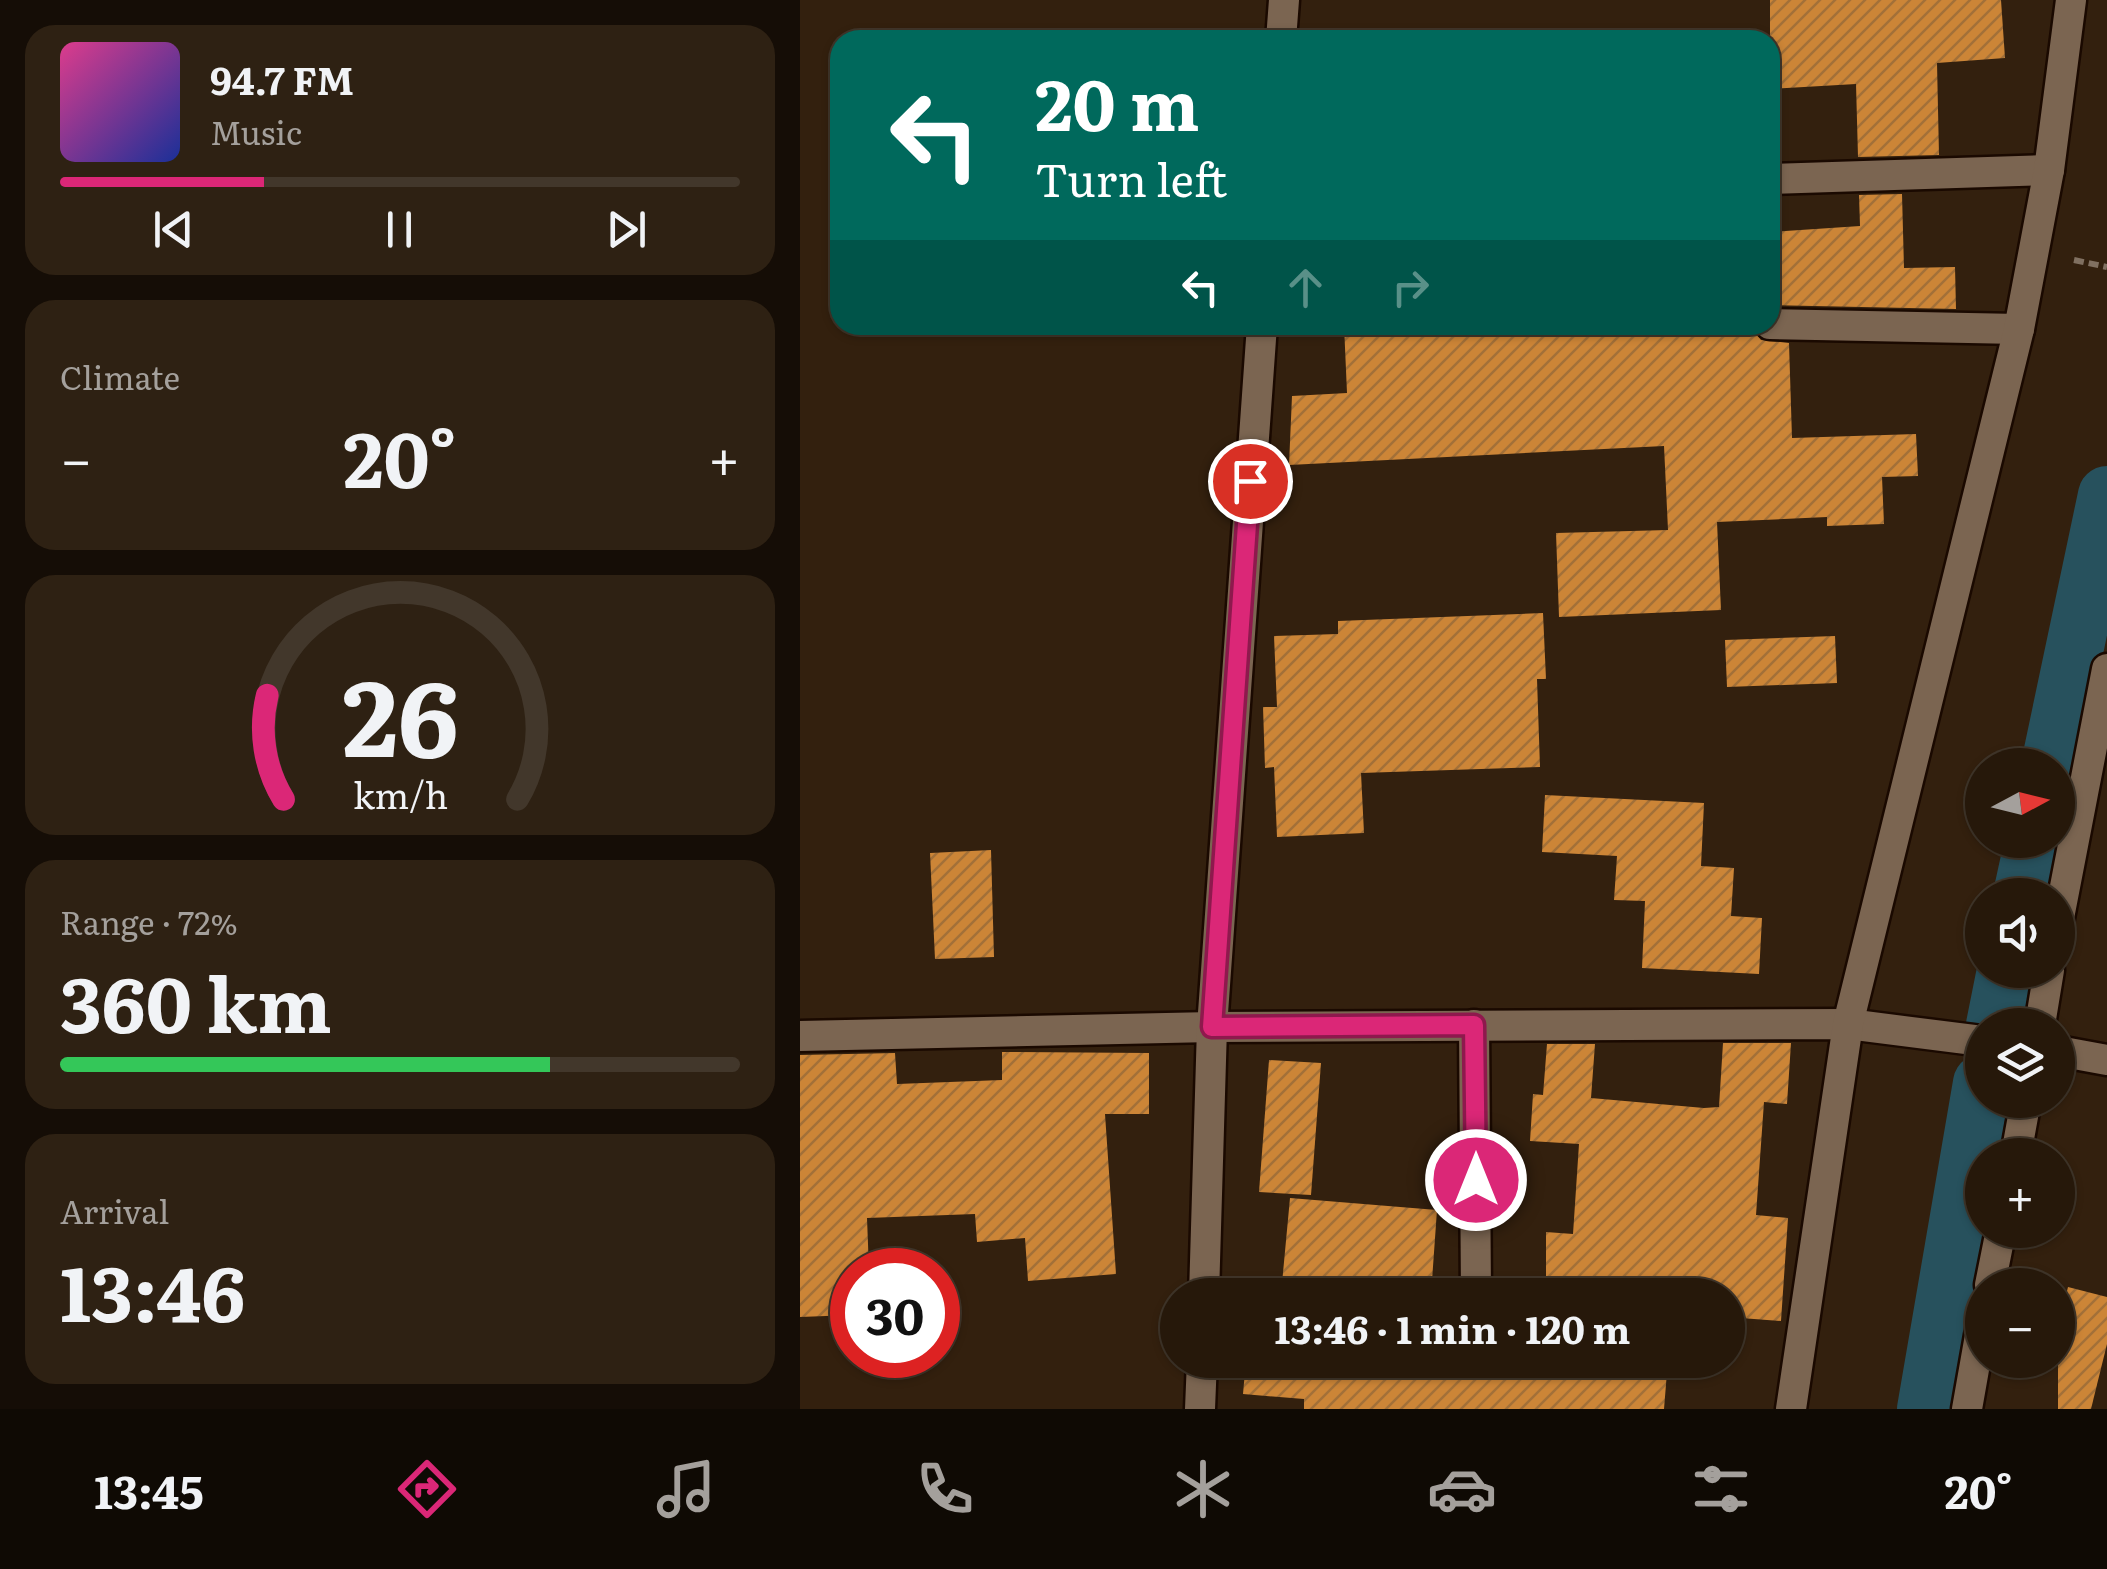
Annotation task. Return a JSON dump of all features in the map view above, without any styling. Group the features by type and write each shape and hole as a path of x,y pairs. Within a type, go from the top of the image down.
{"street":[{"path":"1282,30 1284,0"},
{"path":"1791,1409 1848,1024 2018,329 2049,170 2071,0"},
{"path":"1780,180 2049,170"},
{"path":"1780,324 2018,329"},
{"path":"1205,1278 1212,1027 1261,335"},
{"path":"2067,878 2107,670"},
{"path":"800,1036 1212,1027 1848,1024 1965,1039"},
{"path":"1474,1025 1476,1278"},
{"path":"2075,1054 2107,1060"},
{"path":"1200,1409 1201,1378"},
{"path":"1967,1409 1972,1378"}],"path":[{"path":"2070,259 2107,266"}],"building":[{"path":"1770,0 2001,0 2005,58 1937,63 1939,155 1858,157 1856,84 1780,88 1780,30 1770,30"},
{"path":"1902,194 1904,268 1955,267 1956,309 1780,305 1780,231 1860,226 1859,195"},
{"path":"1344,335 1757,335 1761,340 1789,343 1792,438 1916,434 1918,476 1882,477 1884,524 1827,526 1827,517 1717,522 1721,610 1559,617 1556,533 1668,530 1664,446 1289,465 1292,396 1347,393"},
{"path":"1543,613 1546,679 1537,679 1540,767 1361,773 1364,833 1277,837 1274,767 1265,768 1263,707 1277,707 1274,636 1338,634 1338,621"},
{"path":"1835,636 1837,683 1727,687 1725,640"},
{"path":"1545,795 1704,803 1701,866 1734,868 1731,916 1762,918 1759,974 1642,968 1645,901 1614,900 1617,856 1542,852"},
{"path":"991,850 994,957 935,959 930,853"},
{"path":"1723,1043 1791,1043 1787,1104 1764,1102 1756,1215 1788,1218 1781,1321 1745,1318 1745,1278 1546,1278 1546,1232 1573,1234 1579,1144 1530,1141 1533,1094 1543,1095 1547,1044 1595,1044 1591,1098 1719,1107"},
{"path":"1002,1052 1149,1053 1149,1114 1105,1114 1116,1274 1028,1281 1025,1238 977,1242 975,1214 867,1218 868,1248 830,1248 830,1316 800,1317 800,1055 895,1053 897,1084 1002,1080"},
{"path":"1269,1060 1321,1063 1311,1195 1259,1192"},
{"path":"1290,1198 1437,1210 1432,1278 1282,1278"},
{"path":"2075,1289 2107,1297 2107,1344 2091,1409 2058,1409 2058,1378 2075,1378"},
{"path":"1244,1378 1667,1378 1664,1409 1304,1409 1304,1399 1243,1394"}],"waterway":[{"path":"2054,748 2107,495"},
{"path":"2026,878 2030,858"},
{"path":"1998,1008 2002,988"},
{"path":"1926,1409 1976,1118"}],"route":[{"path":"1250,481 1212,1027 1474,1025 1476,1180"}]}
